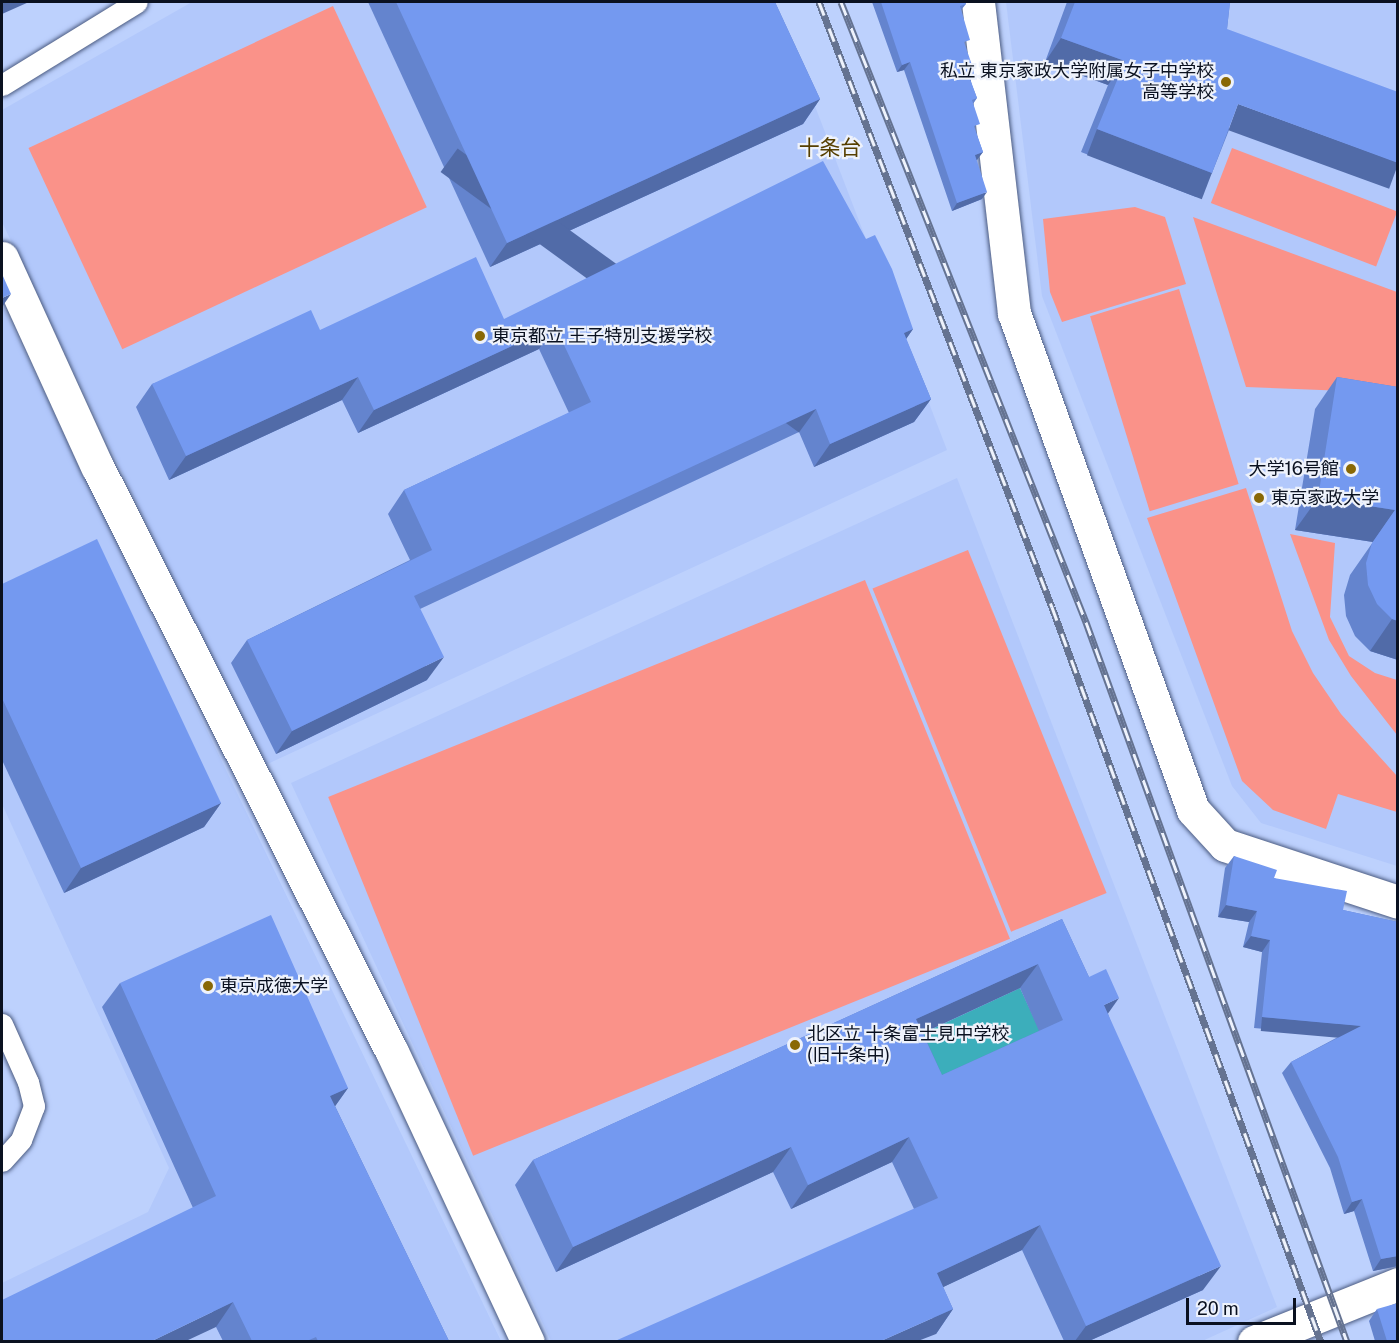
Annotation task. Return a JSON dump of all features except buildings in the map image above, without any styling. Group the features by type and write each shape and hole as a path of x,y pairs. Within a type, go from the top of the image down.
{"street":[{"path":"978,2 1014,312 1193,810 1225,845 1398,902"},
{"path":"2,258 97,466 392,1052 528,1341"},
{"path":"1274,1337 1398,1284"}],"lane":[{"path":"2,85 137,2"},
{"path":"2,1024 28,1082 34,1106 21,1140 2,1161"}],"shaded area":[{"name":"東京都立 王子特別支援学校","path":"192,2 775,2 947,450 263,766 2,222 2,110"},
{"name":"東京家政大学","path":"1006,2 1397,2 1397,866 1261,823 1232,786 1042,296"},
{"path":"333,6 427,207 122,349 28,148"},
{"path":"1232,148 1397,211 1376,267 1211,203"},
{"path":"1135,207 1165,217 1186,284 1062,322 1050,292 1043,219"},
{"path":"1193,217 1397,292 1397,393 1246,387"},
{"path":"1179,289 1239,484 1150,511 1090,316"},
{"name":"東京成徳大学","path":"2,305 501,1341 2,1341 2,1283 148,1212 169,1168 2,804"},
{"name":"北区立 十条富士見中学校 (旧十条中)","path":"957,478 1277,1307 1200,1342 551,1341 291,783"},
{"path":"1246,488 1292,631 1313,673 1341,714 1397,776 1397,812 1338,794 1326,829 1273,810 1242,781 1147,518"},
{"path":"1290,534 1335,543 1330,617 1349,656 1375,673 1397,680 1397,735 1351,676 1329,640"},
{"path":"968,550 1107,893 1011,932 873,589"},
{"path":"865,580 1010,939 473,1156 328,797"},
{"path":"1020,988 1047,1045 926,1101 899,1044"}],"railway":[{"path":"819,2 1052,607 1321,1342"},
{"path":"841,2 1086,622 1347,1342"}],"place":[{"name":"私立 東京家政大学附属女子中学校 高等学校","path":"1226,82"},
{"name":"東京都立 王子特別支援学校","path":"480,336"},
{"name":"大学16号館","path":"1351,469"},
{"name":"東京家政大学","path":"1259,498"},
{"name":"東京成徳大学","path":"208,986"},
{"name":"北区立 十条富士見中学校 (旧十条中)","path":"795,1045"}],"district":[{"name":"十条台","path":"830,148"}]}
